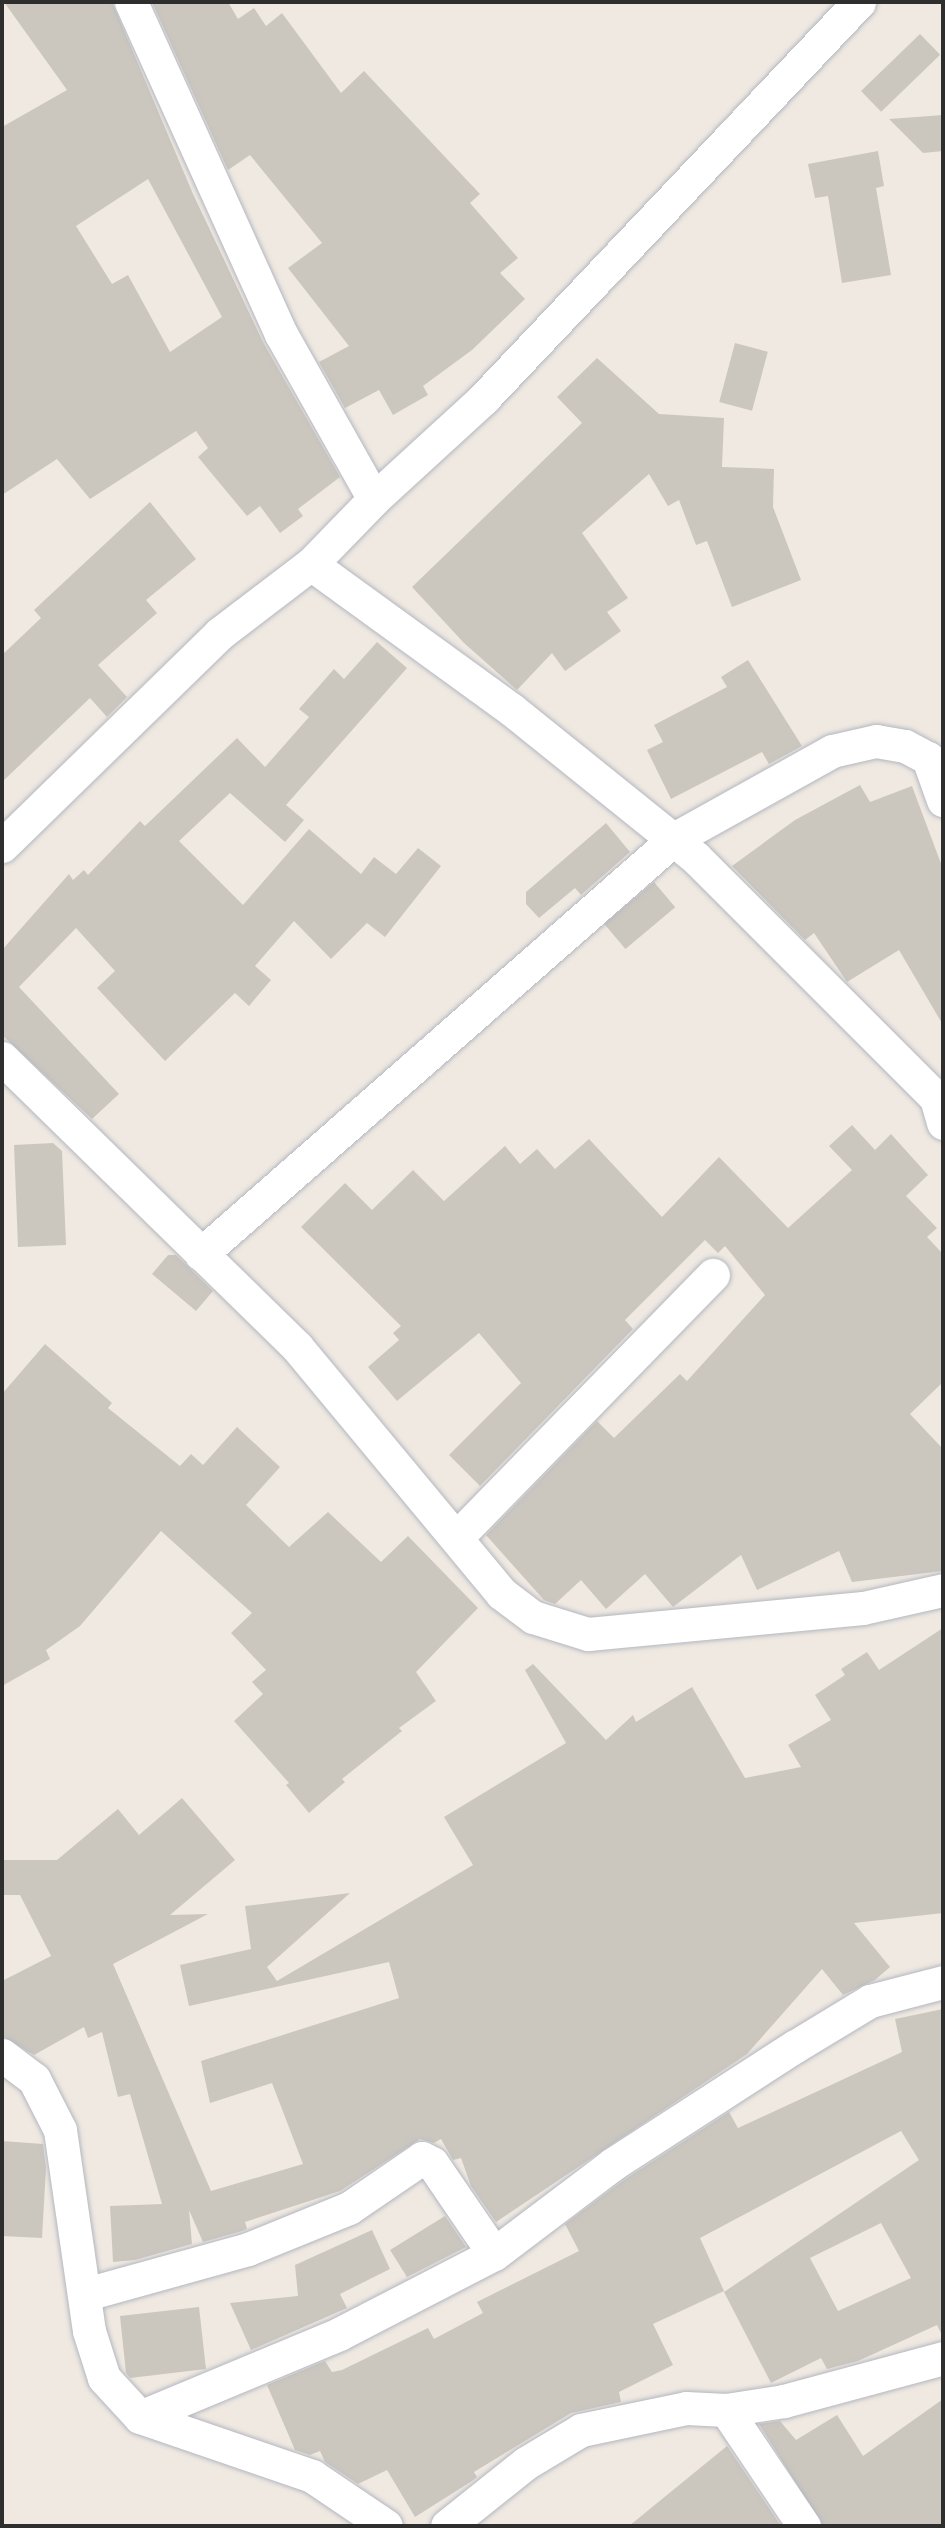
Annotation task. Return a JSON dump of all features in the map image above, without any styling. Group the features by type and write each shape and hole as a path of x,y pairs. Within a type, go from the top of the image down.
{"street":[{"path":"131,2 281,334 374,499"},
{"path":"2,846 219,634 311,564 374,499 483,400 859,2"},
{"path":"311,564 512,710 674,839 936,1098 943,1123"},
{"path":"201,1254 674,839 832,751 876,741 905,746 928,758 943,800"},
{"path":"2,1058 297,1347 458,1536 501,1593 533,1617 588,1634 863,1608 943,1590"},
{"path":"458,1536 713,1275"},
{"path":"140,2417 339,2334 494,2254 613,2164 794,2047 870,2001 943,1982"},
{"path":"2,2055 34,2079 60,2130 86,2294 89,2331 104,2378 140,2417 312,2476 386,2526"},
{"path":"86,2294 248,2249 349,2208 422,2158 432,2163 494,2254"},
{"path":"447,2526 526,2463 581,2430 686,2409 726,2410 784,2401 942,2361"},
{"path":"726,2410 804,2526"}],"building":[{"path":"4,2 112,2 193,194 263,342 340,477 298,509 303,516 280,533 260,506 247,516 198,457 208,448 196,431 90,499 57,459 2,495 2,127 67,90","holes":["148,179 222,317 170,352 128,275 112,284 76,226"]},
{"path":"152,2 228,2 238,19 254,8 266,26 282,13 341,93 364,71 480,194 470,203 518,258 500,273 525,299 472,350 423,386 428,395 393,415 379,390 345,408 319,362 349,346 288,268 322,243 250,155 228,170"},
{"path":"920,34 940,55 881,112 861,91"},
{"path":"943,115 943,151 923,153 889,119"},
{"path":"878,151 884,186 876,188 891,275 842,283 828,196 815,198 808,164"},
{"path":"735,343 768,352 752,411 719,402"},
{"path":"597,358 659,414 724,418 722,467 774,469 773,507 801,580 732,607 707,541 696,545 679,500 668,506 649,474 582,533 628,598 607,612 621,631 565,671 552,653 517,690 464,643 412,587 582,423 557,397"},
{"path":"150,502 196,559 146,600 157,613 98,665 127,697 107,717 90,698 2,782 2,655 41,618 34,610"},
{"path":"377,642 407,668 286,805 304,820 285,842 230,793 179,841 243,905 309,829 361,874 374,857 396,874 418,848 441,866 385,937 367,923 331,959 294,921 255,966 271,980 249,1006 235,993 165,1061 97,988 115,971 76,928 19,987 119,1094 92,1119 2,1035 2,950 69,874 73,880 84,870 88,875 140,821 145,826 237,738 265,767 309,717 299,709 334,669 344,679"},
{"path":"748,660 802,746 769,764 762,752 671,799 647,750 663,742 654,725 727,687 721,677"},
{"path":"860,785 870,802 912,786 943,869 943,1025 899,950 847,982 814,933 805,940 732,866 795,820"},
{"path":"606,823 630,852 581,895 575,888 539,918 526,904 526,892"},
{"path":"654,882 675,907 625,949 604,924"},
{"path":"852,1125 875,1150 891,1134 928,1175 906,1196 937,1228 927,1237 943,1254 943,1382 910,1414 943,1449 943,1571 852,1582 839,1551 757,1590 741,1555 673,1607 645,1574 606,1609 581,1580 555,1604 544,1600 486,1535 597,1421 614,1438 680,1374 687,1381 765,1295 725,1246 718,1253 705,1240 625,1320 633,1329 480,1486 449,1455 521,1383 479,1333 397,1401 368,1367 399,1340 393,1333 401,1326 301,1227 345,1183 372,1210 413,1170 444,1201 505,1146 520,1164 537,1149 555,1169 589,1139 662,1217 719,1157 788,1228 852,1170 829,1146"},
{"path":"53,1143 62,1151 66,1245 18,1247 14,1145"},
{"path":"168,1255 176,1255 213,1291 196,1311 152,1274"},
{"path":"45,1344 112,1403 108,1408 180,1466 191,1454 203,1465 237,1427 280,1467 246,1505 289,1547 328,1512 381,1562 408,1536 478,1608 416,1672 436,1701 399,1728 402,1731 342,1779 345,1782 309,1813 286,1785 289,1783 234,1721 263,1694 252,1682 266,1670 231,1633 252,1613 161,1531 80,1626 46,1650 50,1659 2,1686 2,1394"},
{"path":"943,1628 943,1913 854,1923 890,1967 875,1980 843,1995 822,1969 747,2054 496,2222 471,2186 461,2158 453,2160 441,2139 434,2143 420,2139 340,2191 245,2222 247,2229 242,2231 203,2242 189,2210 192,2244 135,2260 113,2262 110,2206 162,2204 130,2094 118,2097 102,2032 88,2038 84,2027 34,2055 2,2036 2,1981 51,1956 20,1895 2,1895 2,1860 57,1860 118,1809 139,1835 182,1798 235,1860 170,1915 208,1914 113,1964 211,2191 303,2164 272,2083 210,2103 201,2061 399,1998 389,1962 189,2006 180,1965 251,1949 245,1906 350,1893 267,1967 277,1981 473,1865 444,1817 566,1743 525,1670 533,1664 606,1740 633,1715 636,1722 692,1687 745,1778 801,1767 788,1745 831,1720 815,1695 845,1675 841,1669 867,1652 879,1670"},
{"path":"943,2009 943,2337 937,2325 858,2361 827,2369 821,2358 771,2383 724,2292 919,2160 901,2131 700,2238 724,2291 653,2324 673,2365 619,2392 621,2402 571,2413 474,2472 477,2477 472,2481 415,2517 387,2470 358,2484 325,2462 320,2451 310,2455 295,2450 267,2385 325,2361 332,2372 342,2370 428,2328 434,2339 483,2313 477,2302 579,2251 565,2224 624,2180 729,2112 738,2128 902,2052 895,2019","holes":["881,2223 911,2278 838,2311 810,2258"]},
{"path":"2,2141 43,2144 46,2168 42,2238 2,2236"},
{"path":"445,2216 466,2247 407,2277 390,2250"},
{"path":"372,2230 390,2269 340,2294 347,2308 251,2350 230,2303 298,2296 295,2265"},
{"path":"199,2307 206,2369 130,2378 126,2373 120,2316"},
{"path":"943,2399 943,2526 823,2526 759,2424 780,2421 796,2440 837,2415 863,2456"},
{"path":"727,2446 781,2526 629,2526"}]}
